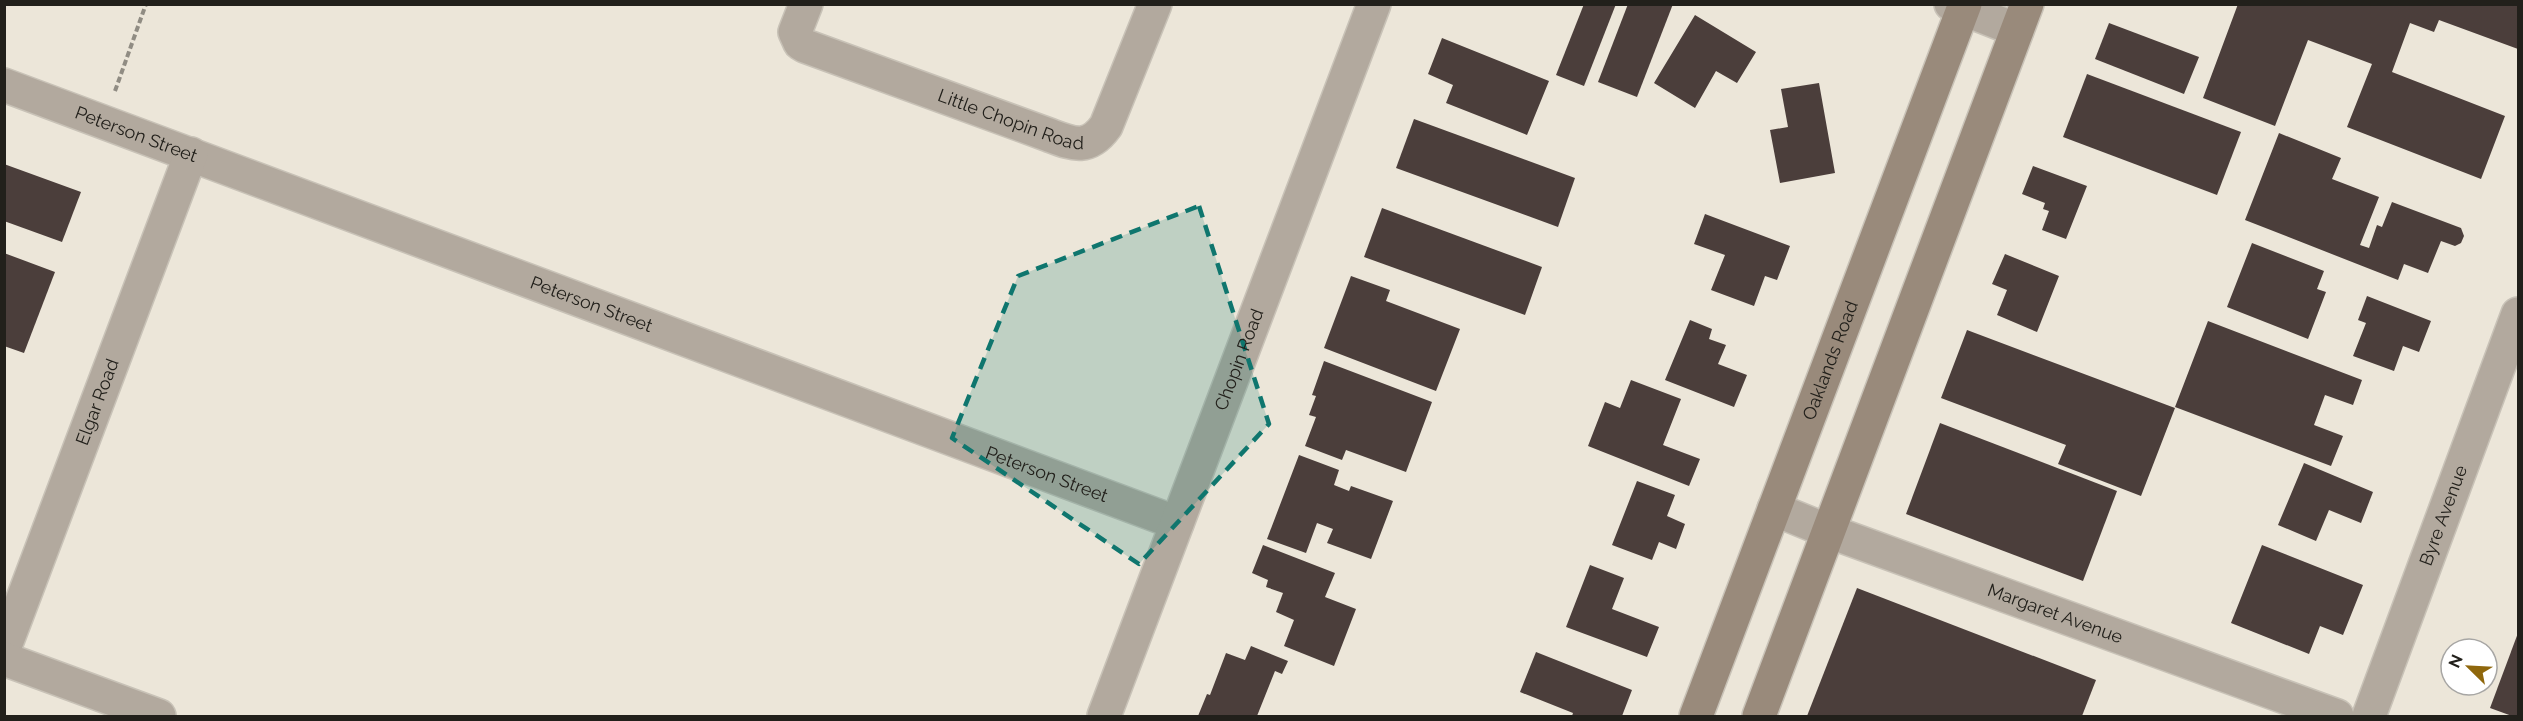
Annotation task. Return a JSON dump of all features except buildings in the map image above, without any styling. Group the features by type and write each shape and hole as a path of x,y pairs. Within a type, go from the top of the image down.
{"main road":[{"name":"Oaklands Road","path":"1696,717 1960,6"},
{"path":"1758,717 2022,17"}],"street":[{"name":"Little Chopin Road","path":"800,19 800,43 813,50 1060,139 1081,144 1092,141 1106,126 1155,4"},
{"name":"Chopin Road","path":"1104,717 1374,4"},
{"path":"1960,6 2022,17"},
{"name":"Peterson Street","path":"4,85 1177,523"},
{"name":"Elgar Road","path":"4,649 191,154"},
{"name":"Byre Avenue","path":"2369,717 2518,314"},
{"name":"Margaret Avenue","path":"1774,509 1828,531 2337,717"},
{"path":"4,659 159,717"}],"path":[{"path":"104,122 146,4"}],"highlighted area":[{"path":"1199,206 1269,424 1139,564 952,438 1018,276"}]}
